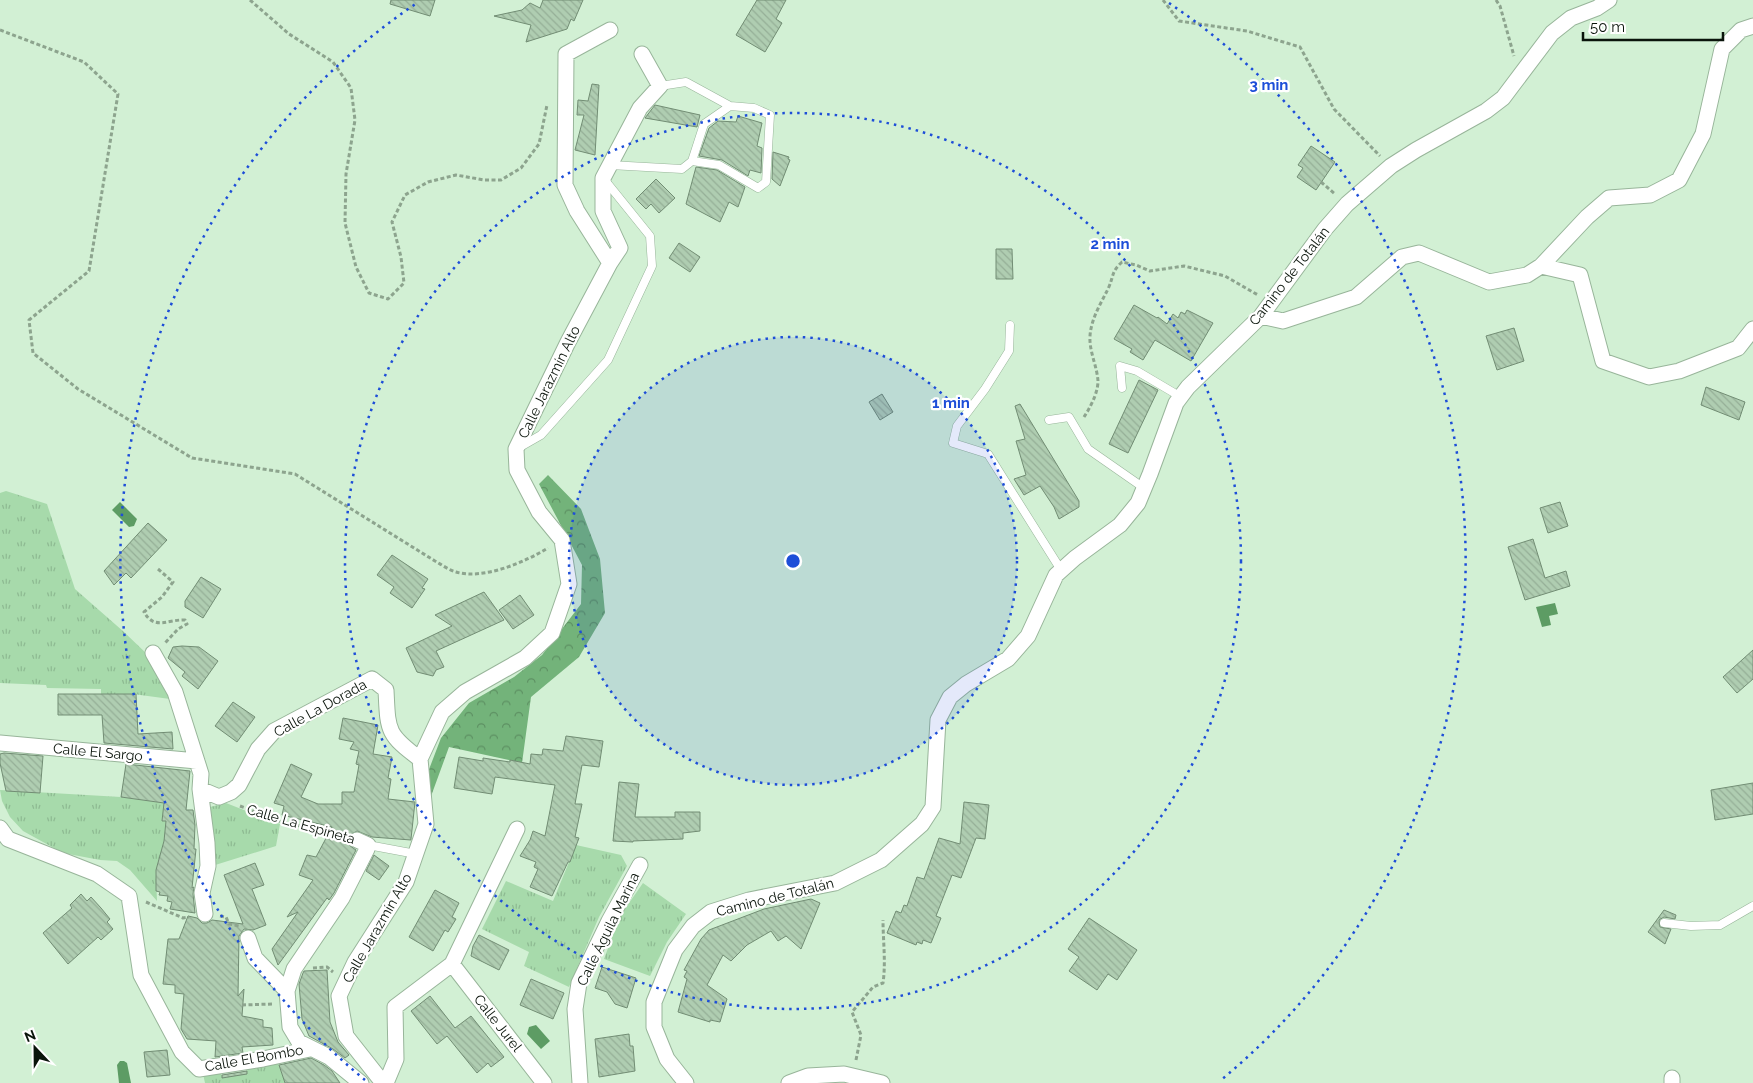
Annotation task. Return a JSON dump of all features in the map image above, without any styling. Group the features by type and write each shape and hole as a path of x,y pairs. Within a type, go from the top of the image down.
{"street":[{"name":"Camino de Totalán","path":"686,1083 668,1058 654,1027 654,1002 675,950 693,926 711,912 749,900 834,883 881,860 922,824 932,807 938,720 950,696 966,684 1008,659 1028,636 1056,574 1120,525 1138,503 1176,403 1188,387 1265,311 1325,229 1347,204 1391,166 1486,111 1503,98 1552,33 1571,18 1597,8 1609,0"},
{"path":"1265,311 1283,321 1356,296 1402,257 1418,253 1489,282 1527,275 1541,266 1587,217 1609,198 1650,195 1679,180 1703,134 1722,49 1741,30 1753,26"},
{"path":"610,30 566,54 565,185 577,212 610,263"},
{"path":"642,54 660,86"},
{"name":"Calle Jarazmín Alto","path":"562,540 539,512 517,470 516,449 568,342 620,248 603,211 607,171 640,108 660,86"},
{"path":"1541,266 1580,275 1603,361 1649,377 1680,371 1738,348 1753,328"},
{"path":"420,759 442,712 465,692 525,658 552,633 569,584 562,540"},
{"path":"156,657 175,692 201,774 200,788 208,866 202,893 205,914"},
{"name":"Calle La Dorada","path":"219,798 239,785 258,749 274,731 372,679 386,690 388,726 399,743 420,759"},
{"name":"Calle El Sargo","path":"0,743 197,761"},
{"name":"Calle Jarazmín Alto","path":"385,1083 346,1036 339,996 355,962 406,882 416,854 426,824 420,759"},
{"path":"200,788 219,798"},
{"path":"385,1083 396,1059 396,1007 452,964 517,829"},
{"path":"1,833 8,839 96,874 129,896"},
{"name":"Calle La Espineta","path":"287,991 294,969 342,898 363,843"},
{"name":"Calle Águila Marina","path":"580,1083 575,1009 579,983 609,921 640,864"},
{"name":"Calle El Bombo","path":"129,896 142,975 182,1052 200,1076 310,1049"},
{"path":"248,938 254,958 287,991 290,1028 299,1042 329,1057 361,1083"},
{"name":"Calle Jurel","path":"452,964 544,1083"},
{"path":"789,1083 808,1076 844,1074 882,1083"}],"lane":[{"path":"660,86 686,82 730,106 754,108 770,115 766,182 758,188 719,165 692,161"},
{"path":"607,171 682,169 692,161 704,124 730,106"},
{"path":"516,449 542,435 608,360 652,266 650,236 607,171"},
{"path":"1010,325 1009,351 985,389 957,426 953,443 988,454 1061,570"},
{"path":"1122,388 1120,366 1137,371 1181,397"},
{"path":"1049,420 1069,417 1088,449 1144,488"},
{"path":"363,843 416,854"},
{"path":"1664,923 1691,926 1720,925 1753,906"}],"path":[{"path":"250,0 289,34 333,62 351,88 355,120 346,174 345,223 356,267 369,293 388,299 404,283 401,257 392,222 405,195 428,182 456,175 484,180 501,180 521,168 539,144 548,98"},
{"path":"1163,0 1179,21 1247,31 1300,47 1334,109 1391,166"},
{"path":"1496,0 1500,6 1520,75"},
{"path":"0,30 84,62 118,94 90,271 29,320 33,353 78,389 192,458 294,474 456,572 483,574 530,559 562,540"},
{"path":"1321,182 1339,197"},
{"path":"1077,428 1091,407 1098,382 1092,359 1090,335 1097,310 1110,285 1114,269 1122,262 1150,271 1184,266 1226,276 1258,295 1265,311"},
{"path":"156,657 178,629 187,624 185,620 176,619 165,623 156,623 148,620 144,612 162,597 172,582 158,569"},
{"name":"Calle La Espineta","path":"219,798 279,821 363,843"},
{"path":"129,896 183,918 205,914 226,917 229,924 239,926 248,938"},
{"path":"853,1076 861,1035 852,1012 872,987 883,983 886,968 883,920"},
{"path":"294,969 327,968 347,980"},
{"path":"242,1005 263,1005"}],"green space":[{"path":"548,475 581,509 600,559 605,613 579,657 531,697 522,763 449,747 430,799 428,772 441,738 469,703 514,677 542,655 581,604 582,565 539,484"},
{"path":"6,491 47,504 75,589 148,655 170,699 133,694 101,694 101,689 47,688 46,685 0,683 0,493"},
{"path":"0,790 121,797 165,803 162,820 166,821 165,840 156,874 157,901 130,870 117,861 100,860 63,853 23,831 10,817 2,801"},
{"path":"226,803 280,824 276,846 212,866 210,807"},
{"path":"576,845 621,855 627,866 599,917 569,987 524,966 529,952 482,929 506,881 553,901"},
{"path":"643,883 686,914 667,942 650,976 604,959 620,916"},
{"path":"278,1062 286,1083 205,1083 203,1074 221,1073 223,1078 247,1073 246,1068"}],"shaded area":[{"path":"120,502 137,519 134,526 129,527 112,510"},
{"path":"1555,603 1558,614 1549,616 1551,625 1542,627 1536,607"},
{"path":"536,1025 550,1041 541,1049 527,1034 529,1027"},
{"path":"120,1061 127,1063 131,1083 119,1083 117,1065"}],"building":[{"path":"391,0 435,0 430,16 390,4"},
{"path":"543,0 583,0 574,21 571,19 567,29 526,42 531,25 494,16 522,10 530,3 540,8"},
{"path":"757,0 786,0 776,19 782,23 765,52 736,35"},
{"path":"592,84 599,85 595,155 575,150 584,115 577,115 578,100 588,101"},
{"path":"655,105 700,115 697,127 645,118"},
{"path":"738,116 762,123 757,146 762,148 761,173 750,170 748,176 722,160 699,156 709,128 718,121 736,122"},
{"path":"1311,146 1335,162 1316,190 1297,177 1303,168 1298,165"},
{"path":"773,152 789,157 788,159 790,160 780,186 772,179"},
{"path":"696,167 717,170 745,187 738,207 729,202 720,222 686,204"},
{"path":"656,179 675,198 659,213 651,204 646,209 636,199"},
{"path":"679,243 700,257 690,272 669,258"},
{"path":"996,249 1012,249 1013,279 996,279"},
{"path":"1134,305 1158,317 1167,324 1173,314 1178,318 1181,312 1185,314 1187,310 1213,323 1191,361 1155,340 1143,360 1130,352 1132,349 1114,339"},
{"path":"1514,328 1524,361 1497,370 1486,336"},
{"path":"1139,380 1158,390 1128,453 1109,444"},
{"path":"1706,387 1745,402 1739,420 1701,405"},
{"path":"882,394 893,412 880,420 869,402"},
{"path":"1020,404 1079,501 1079,507 1059,519 1054,507 1040,486 1024,495 1014,479 1026,475 1016,441 1025,439 1015,406"},
{"path":"1560,502 1568,526 1548,533 1540,508"},
{"path":"148,523 167,540 131,578 126,573 114,585 104,571"},
{"path":"1533,539 1545,578 1566,571 1570,586 1525,600 1508,547"},
{"path":"392,555 428,579 422,588 425,589 412,608 390,593 394,587 377,575"},
{"path":"201,577 221,589 203,618 185,607 185,601"},
{"path":"484,592 504,620 436,651 444,667 436,670 433,676 417,672 406,648 452,626 435,615"},
{"path":"520,595 534,615 513,629 499,610"},
{"path":"173,647 199,647 218,661 198,689 182,676 185,672 168,658"},
{"path":"1753,650 1753,679 1737,693 1723,677"},
{"path":"58,694 136,694 138,734 172,732 173,749 104,743 102,715 58,715"},
{"path":"233,702 255,717 237,742 215,726"},
{"path":"343,718 378,725 373,754 392,757 388,778 391,779 388,799 415,802 411,840 372,837 357,831 350,835 345,834 348,837 349,845 356,850 334,893 329,900 327,898 278,965 272,949 298,912 287,917 313,880 299,875 307,855 316,857 332,827 282,815 284,806 274,803 291,764 312,774 301,797 318,804 342,804 342,792 354,792 359,765 356,764 359,751 350,749 354,742 339,739"},
{"path":"566,736 603,741 599,767 582,765 575,804 582,804 575,837 579,838 570,862 568,862 552,896 530,887 538,869 534,867 536,862 520,856 533,831 545,836 555,785 495,777 492,794 454,788 459,757 483,761 483,758 510,762 510,760 530,764 531,754 542,755 543,749 563,751"},
{"path":"0,754 43,756 40,793 6,791 0,763"},
{"path":"126,764 190,771 186,810 193,810 195,825 194,849 196,849 192,888 194,887 195,913 170,909 172,902 167,901 168,896 159,895 160,892 156,891 156,870 164,841 166,821 162,821 164,803 121,797"},
{"path":"619,782 639,784 635,817 675,817 675,812 700,812 700,831 683,833 683,839 633,842 613,841"},
{"path":"1753,783 1753,814 1715,820 1711,790"},
{"path":"964,802 989,805 985,839 976,838 961,878 952,875 936,916 941,918 931,943 923,940 922,944 917,942 916,945 887,933 896,911 901,913 904,905 907,906 917,877 924,879 939,838 960,844"},
{"path":"374,855 389,866 379,880 366,871"},
{"path":"255,863 264,885 252,889 266,925 253,930 244,929 239,936 238,996 244,989 242,1016 263,1020 263,1027 272,1028 273,1045 242,1047 243,1053 215,1057 216,1041 187,1039 181,1029 184,994 175,993 175,985 163,984 168,939 179,939 188,916 197,918 202,923 212,920 243,924 224,875"},
{"path":"435,890 459,903 452,917 456,919 448,932 445,930 433,951 409,937"},
{"path":"81,894 87,901 91,897 110,919 107,922 113,929 101,940 98,937 68,964 43,933 72,908 70,905"},
{"path":"811,899 820,903 801,949 786,936 778,941 771,931 747,945 731,961 723,955 707,985 727,999 720,1022 710,1020 710,1022 678,1012 687,979 684,977 687,971 684,970 701,939 709,930 764,909"},
{"path":"1664,910 1676,915 1675,919 1664,917 1659,920 1660,927 1671,929 1665,944 1648,932"},
{"path":"1089,918 1137,950 1117,980 1108,974 1097,990 1069,971 1079,957 1068,949"},
{"path":"479,935 509,950 499,970 471,956 473,946"},
{"path":"602,967 636,978 627,1008 615,1004 607,992 595,988"},
{"path":"327,970 330,1022 338,1042 349,1055 345,1058 309,1036 302,1019 299,984 304,971"},
{"path":"531,979 564,993 553,1019 520,1005"},
{"path":"430,996 455,1028 471,1016 504,1057 491,1067 488,1063 477,1073 447,1036 437,1044 411,1011"},
{"path":"629,1034 630,1046 633,1046 635,1071 599,1077 595,1039"},
{"path":"167,1050 170,1075 147,1077 144,1052"},
{"path":"311,1058 332,1071 340,1083 285,1083 279,1065"},
{"path":"247,1071 247,1074 222,1078 222,1075"}]}
